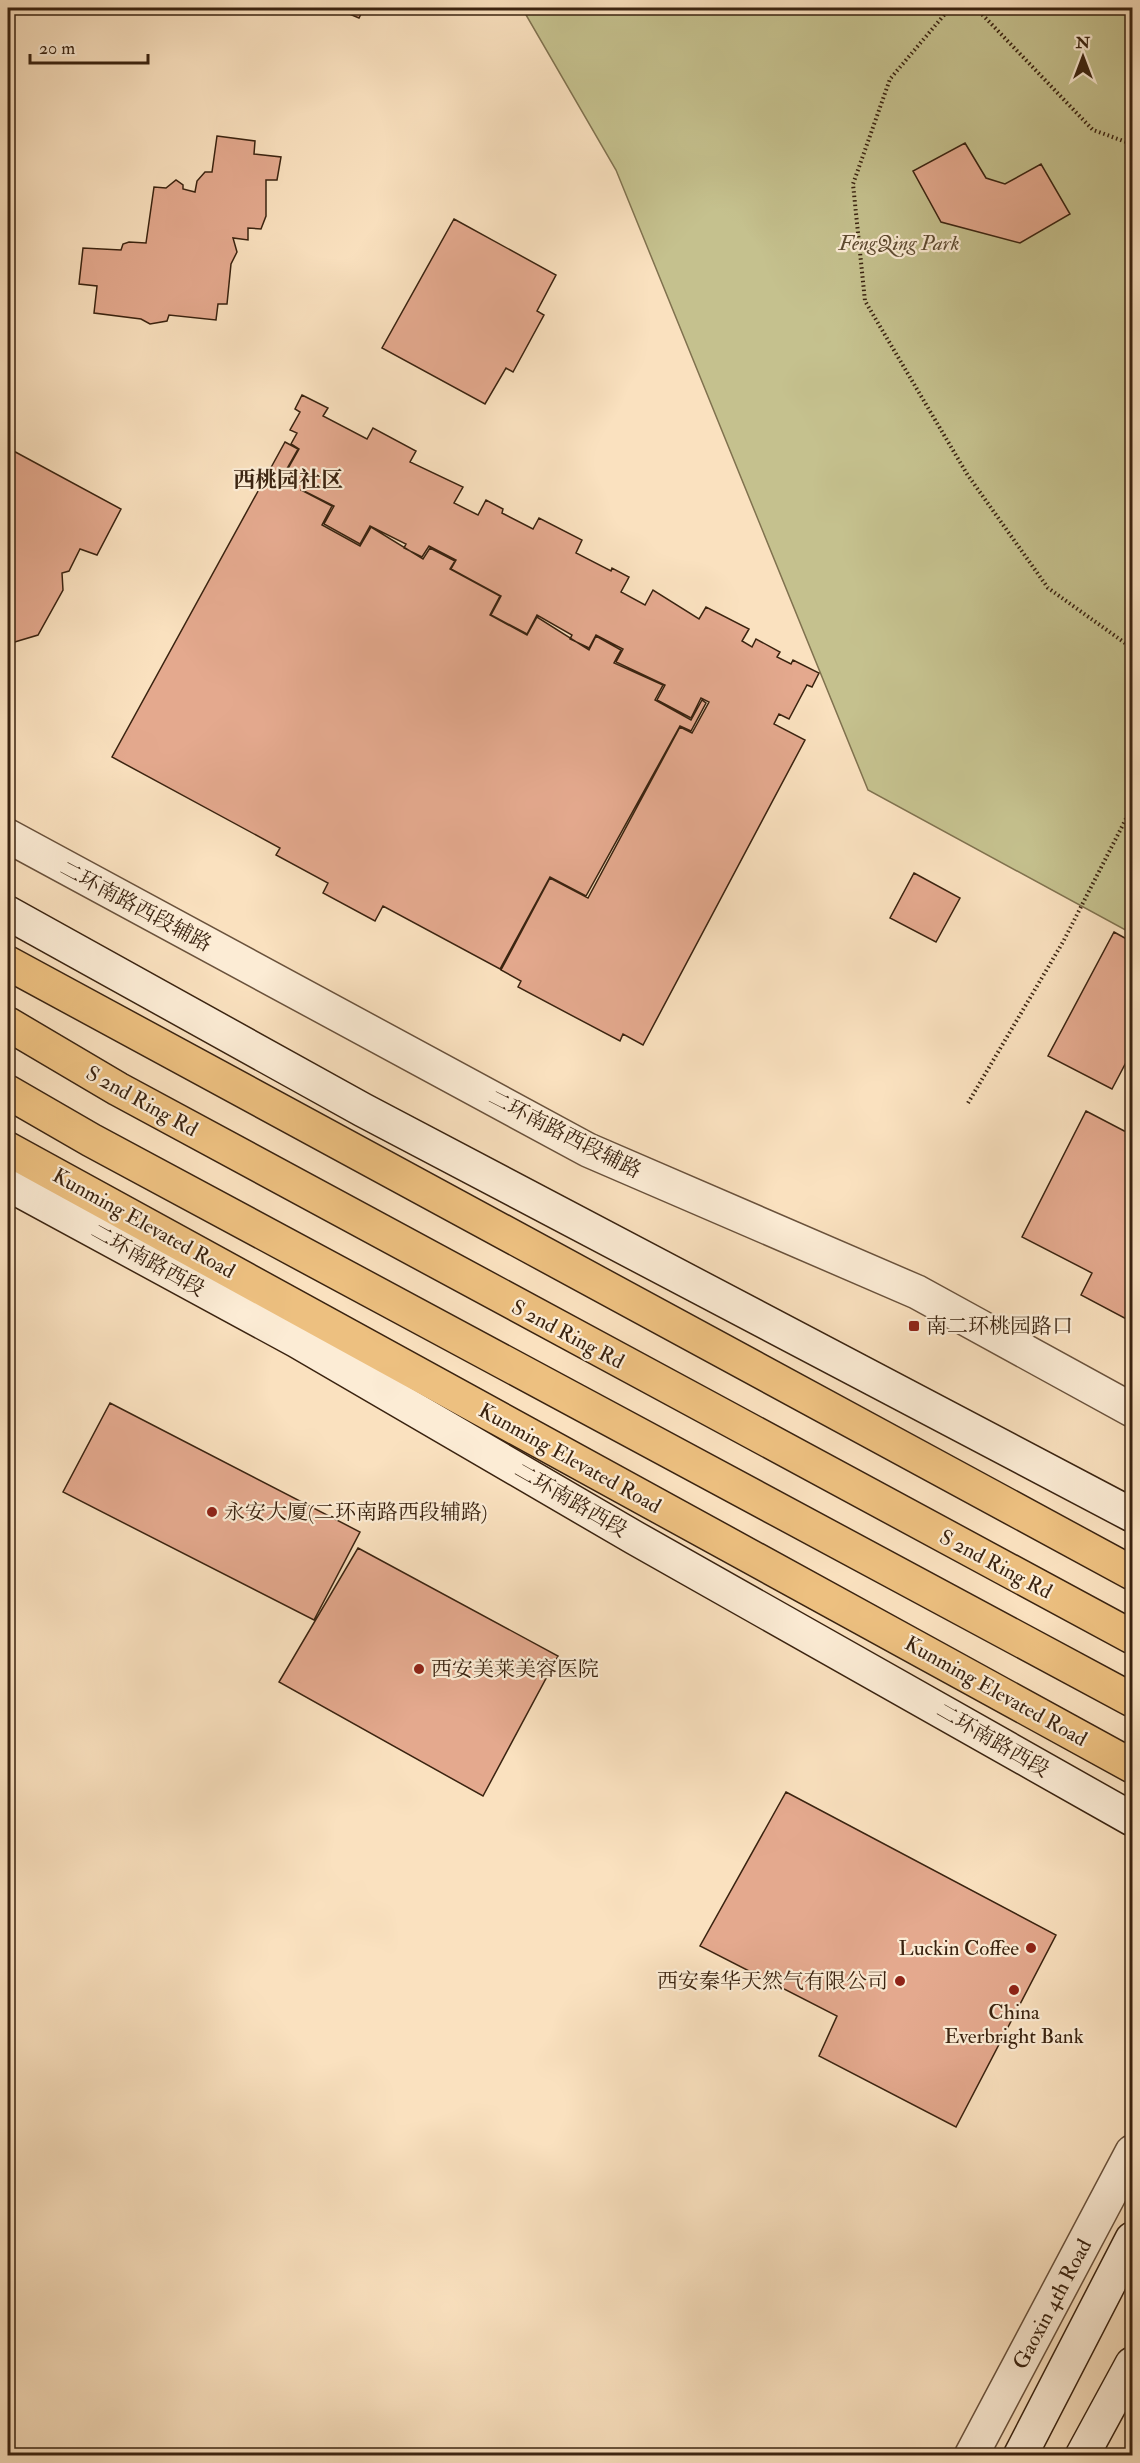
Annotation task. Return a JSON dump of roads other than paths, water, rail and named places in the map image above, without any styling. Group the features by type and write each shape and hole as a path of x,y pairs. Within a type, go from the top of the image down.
{"highway":[{"path":"8,963 1132,1573"},
{"name":"S 2nd Ring Rd","path":"8,1024 160,1112 1132,1637"},
{"path":"8,1092 91,1140 1132,1700"},
{"name":"Kunming Elevated Road","path":"8,1149 1132,1766"}],"main road":[{"name":"二环南路西段辅路","path":"8,837 588,1150 917,1293 1132,1410"},
{"path":"8,914 363,1110 1132,1515"},
{"name":"二环南路西段","path":"8,1184 297,1341 635,1538 1132,1819"},
{"name":"Gaoxin 4th Road","path":"971,2456 1132,2152"},
{"name":"Gaoxin 4th Road","path":"1020,2456 1132,2239"},
{"path":"1082,2456 1132,2364"}],"place":[{"name":"南二环桃园路口","path":"914,1326"},
{"name":"永安大厦(二环南路西段辅路)","path":"212,1512"},
{"name":"西安美莱美容医院","path":"419,1669"},
{"name":"Luckin Coffee","path":"1031,1948"},
{"name":"西安秦华天然气有限公司","path":"900,1981"},
{"name":"China Everbright Bank","path":"1014,1990"}],"district":[{"name":"西桃园社区","path":"288,479"}],"park label":[{"name":"FengQing Park","path":"899,243"}]}
